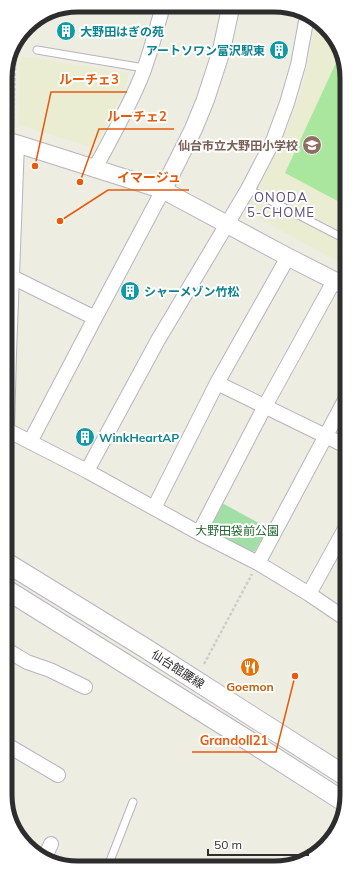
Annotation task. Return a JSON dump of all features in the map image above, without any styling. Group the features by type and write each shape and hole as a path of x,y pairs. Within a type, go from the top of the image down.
{"main road":[{"name":"仙台館腰線","path":"12,566 145,648 337,778"},
{"name":"仙台館腰線","path":"12,593 249,741 337,778"}],"street":[{"path":"95,168 122,118 140,79 161,12"},
{"path":"30,442 193,130 205,101 221,52 230,12"},
{"path":"87,471 158,340 248,189 273,141 287,103 298,65 306,21"},
{"path":"95,318 12,277 12,136 95,168 163,190 340,283 265,406 199,533"},
{"path":"154,508 218,383 288,257"},
{"path":"218,383 340,443"},
{"path":"258,563 340,409"},
{"path":"12,433 87,471 199,533 258,563 340,615"},
{"path":"309,594 340,538"},
{"path":"12,653 28,662 50,670 85,687"},
{"path":"12,747 58,775"},
{"path":"47,853 51,844"}],"lane":[{"path":"37,50 144,68"},
{"path":"248,189 340,236"},
{"path":"110,861 133,802"}],"path":[{"path":"12,136 15,58"},
{"path":"204,664 258,563"}],"shaded area":[{"name":"仙台市立大野田小学校","path":"315,27 321,31 335,52 338,61 340,78 340,262 243,210 258,188 271,162 287,128 303,86"},
{"path":"20,56 129,73 125,89 95,148 19,125"}],"green space":[{"path":"338,60 340,78 340,202 285,173"},
{"name":"大野田袋前公園","path":"222,503 268,528 255,551 247,553 207,531"}],"place":[{"name":"大野田はぎの苑","path":"66,31"},
{"name":"アートソワン富沢駅東","path":"279,50"},
{"name":"仙台市立大野田小学校","path":"312,145"},
{"name":"ルーチェ3","path":"35,166"},
{"name":"ルーチェ2","path":"80,182"},
{"name":"イマージュ","path":"60,221"},
{"name":"シャーメゾン竹松","path":"130,291"},
{"name":"WinkHeartAP","path":"85,437"},
{"name":"Goemon","path":"250,667"},
{"name":"Grandoll21","path":"295,676"}],"district":[{"name":"ONODA 5-CHOME","path":"281,204"}]}
